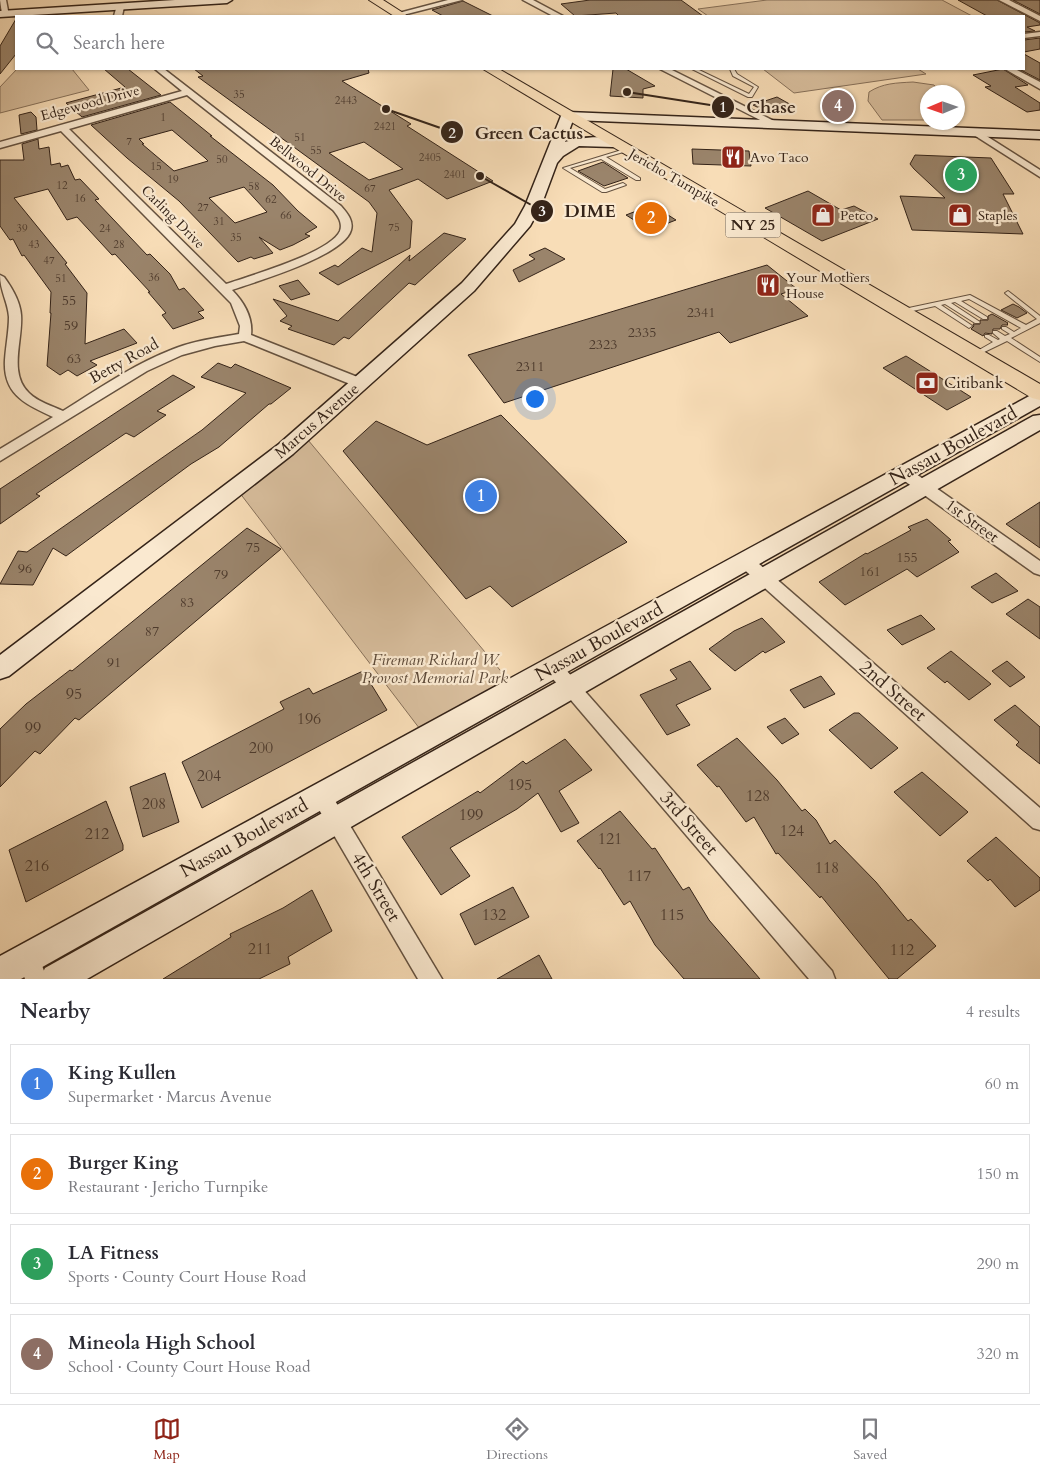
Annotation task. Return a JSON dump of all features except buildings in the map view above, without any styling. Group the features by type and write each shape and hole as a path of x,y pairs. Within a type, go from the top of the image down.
{"main road":[{"path":"3,14 227,0"},
{"path":"375,0 401,15"},
{"name":"Jericho Turnpike","path":"492,70 1040,393"},
{"path":"568,116 1040,136"},
{"name":"Marcus Avenue","path":"0,669 286,449 468,287 522,226 533,206 568,116"},
{"path":"547,167 556,153 566,146 581,142 619,146"},
{"name":"Nassau Boulevard","path":"56,979 336,820 562,677 914,480 1040,398"},
{"name":"Nassau Boulevard","path":"914,480 1040,421"},
{"name":"Nassau Boulevard","path":"0,973 32,968 321,795 562,677"}],"street":[{"path":"2,0 3,14"},
{"path":"401,15 458,0"},
{"path":"527,0 557,15"},
{"path":"1003,0 1040,19"},
{"path":"1025,36 1040,34"},
{"name":"Bellwood Drive","path":"160,70 337,208 346,219 345,232 342,237 324,251 224,289"},
{"path":"666,70 774,124"},
{"path":"1011,70 1040,86"},
{"name":"Edgewood Drive","path":"0,145 189,92"},
{"name":"Carling Drive","path":"62,127 237,302 246,326 245,337"},
{"path":"977,133 1040,174"},
{"path":"0,279 14,308 16,320 7,363 12,382 24,396 63,416"},
{"path":"245,337 360,383"},
{"name":"Betty Road","path":"0,456 159,359 195,346 245,337"},
{"name":"1st Street","path":"914,480 1040,569"},
{"name":"2nd Street","path":"754,569 1040,821"},
{"name":"3rd Street","path":"562,677 824,979"},
{"name":"4th Street","path":"321,795 431,979"}],"lane":[{"path":"696,70 750,96 756,87 735,75 732,70"},
{"path":"617,181 623,185 604,191 566,168 602,157 619,146"},
{"path":"602,157 638,179"},
{"path":"585,162 592,166"},
{"path":"974,355 1040,320 1008,293"},
{"path":"902,312 970,296 1026,328"},
{"path":"957,300 985,318"},
{"path":"946,303 977,322"},
{"path":"937,305 969,326"},
{"path":"1004,328 1014,334"},
{"path":"995,332 1040,360"},
{"path":"987,336 998,343"}],"green space":[{"path":"767,0 942,0 970,15 707,15 698,9"},
{"path":"16,70 73,70 89,90 0,113 0,87"},
{"path":"764,70 920,70 926,74 794,93"},
{"path":"913,82 934,85 920,85 920,120 882,120 868,101 869,92 895,83"},
{"name":"Fireman Richard W. Provost Memorial Park","path":"303,434 515,688 426,737 236,488"}],"place":[{"name":"Chase","path":"627,92"},
{"name":"Mineola High School","path":"838,106"},
{"name":"Green Cactus","path":"386,109"},
{"name":"Avo Taco","path":"733,157"},
{"name":"LA Fitness","path":"961,175"},
{"name":"DIME","path":"480,176"},
{"name":"Petco","path":"823,215"},
{"name":"Staples","path":"960,215"},
{"name":"Burger King","path":"651,218"},
{"name":"Your Mothers House","path":"768,285"},
{"name":"Citibank","path":"927,383"},
{"name":"King Kullen","path":"481,496"}]}
